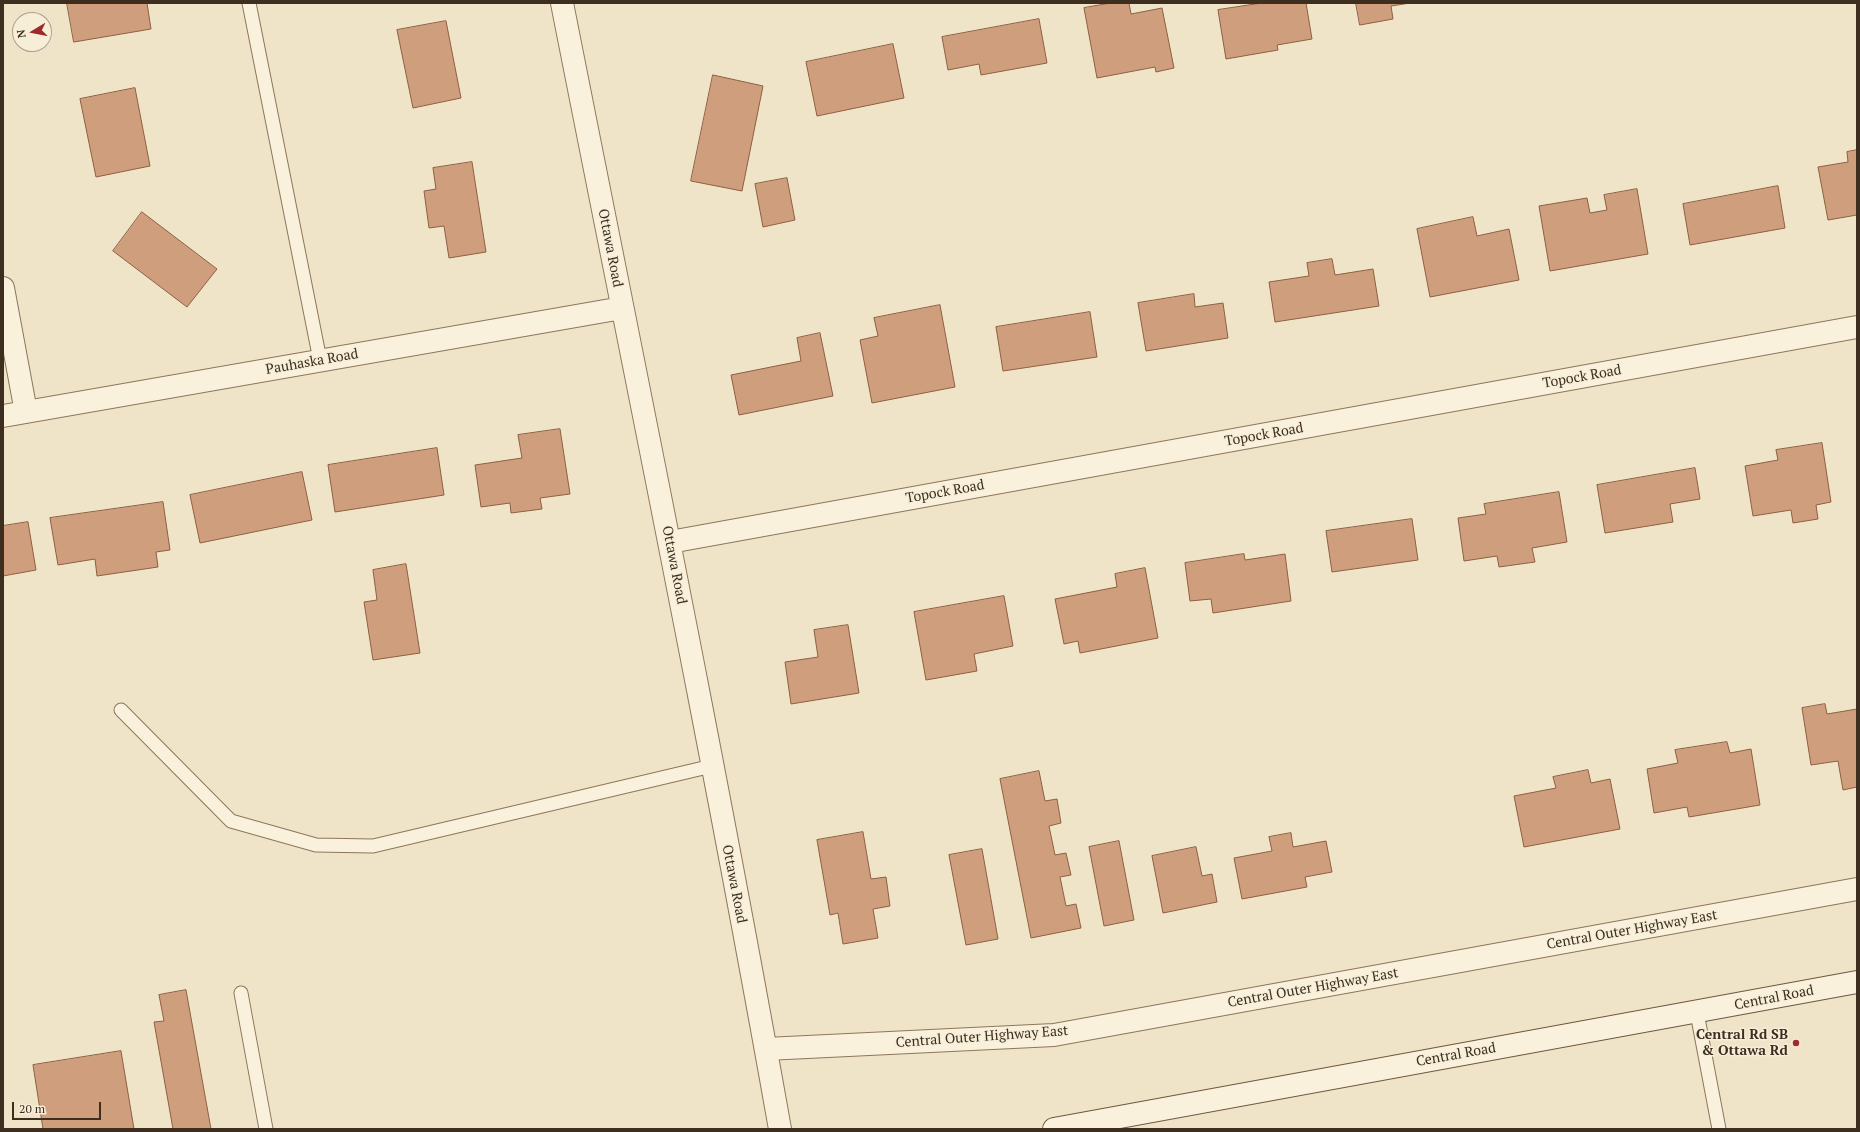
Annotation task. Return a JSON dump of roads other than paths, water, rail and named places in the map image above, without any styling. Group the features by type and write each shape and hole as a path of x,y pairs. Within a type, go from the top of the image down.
{"street":[{"name":"Ottawa Road","path":"562,3 670,542 780,1129"},
{"path":"3,288 26,412"},
{"name":"Pauhaska Road","path":"3,416 622,308"},
{"name":"Topock Road","path":"670,542 1857,327"},
{"name":"Central Outer Highway East","path":"766,1049 1054,1035 1857,889"},
{"name":"Central Road","path":"1054,1129 1125,1122 1857,982"}],"lane":[{"path":"250,3 320,360"},
{"path":"121,710 231,820 316,845 373,846 712,766"},
{"path":"241,993 266,1129"},
{"path":"1697,1013 1719,1129"}],"place":[{"name":"Central Rd SB & Ottawa Rd","path":"1796,1043"}]}
